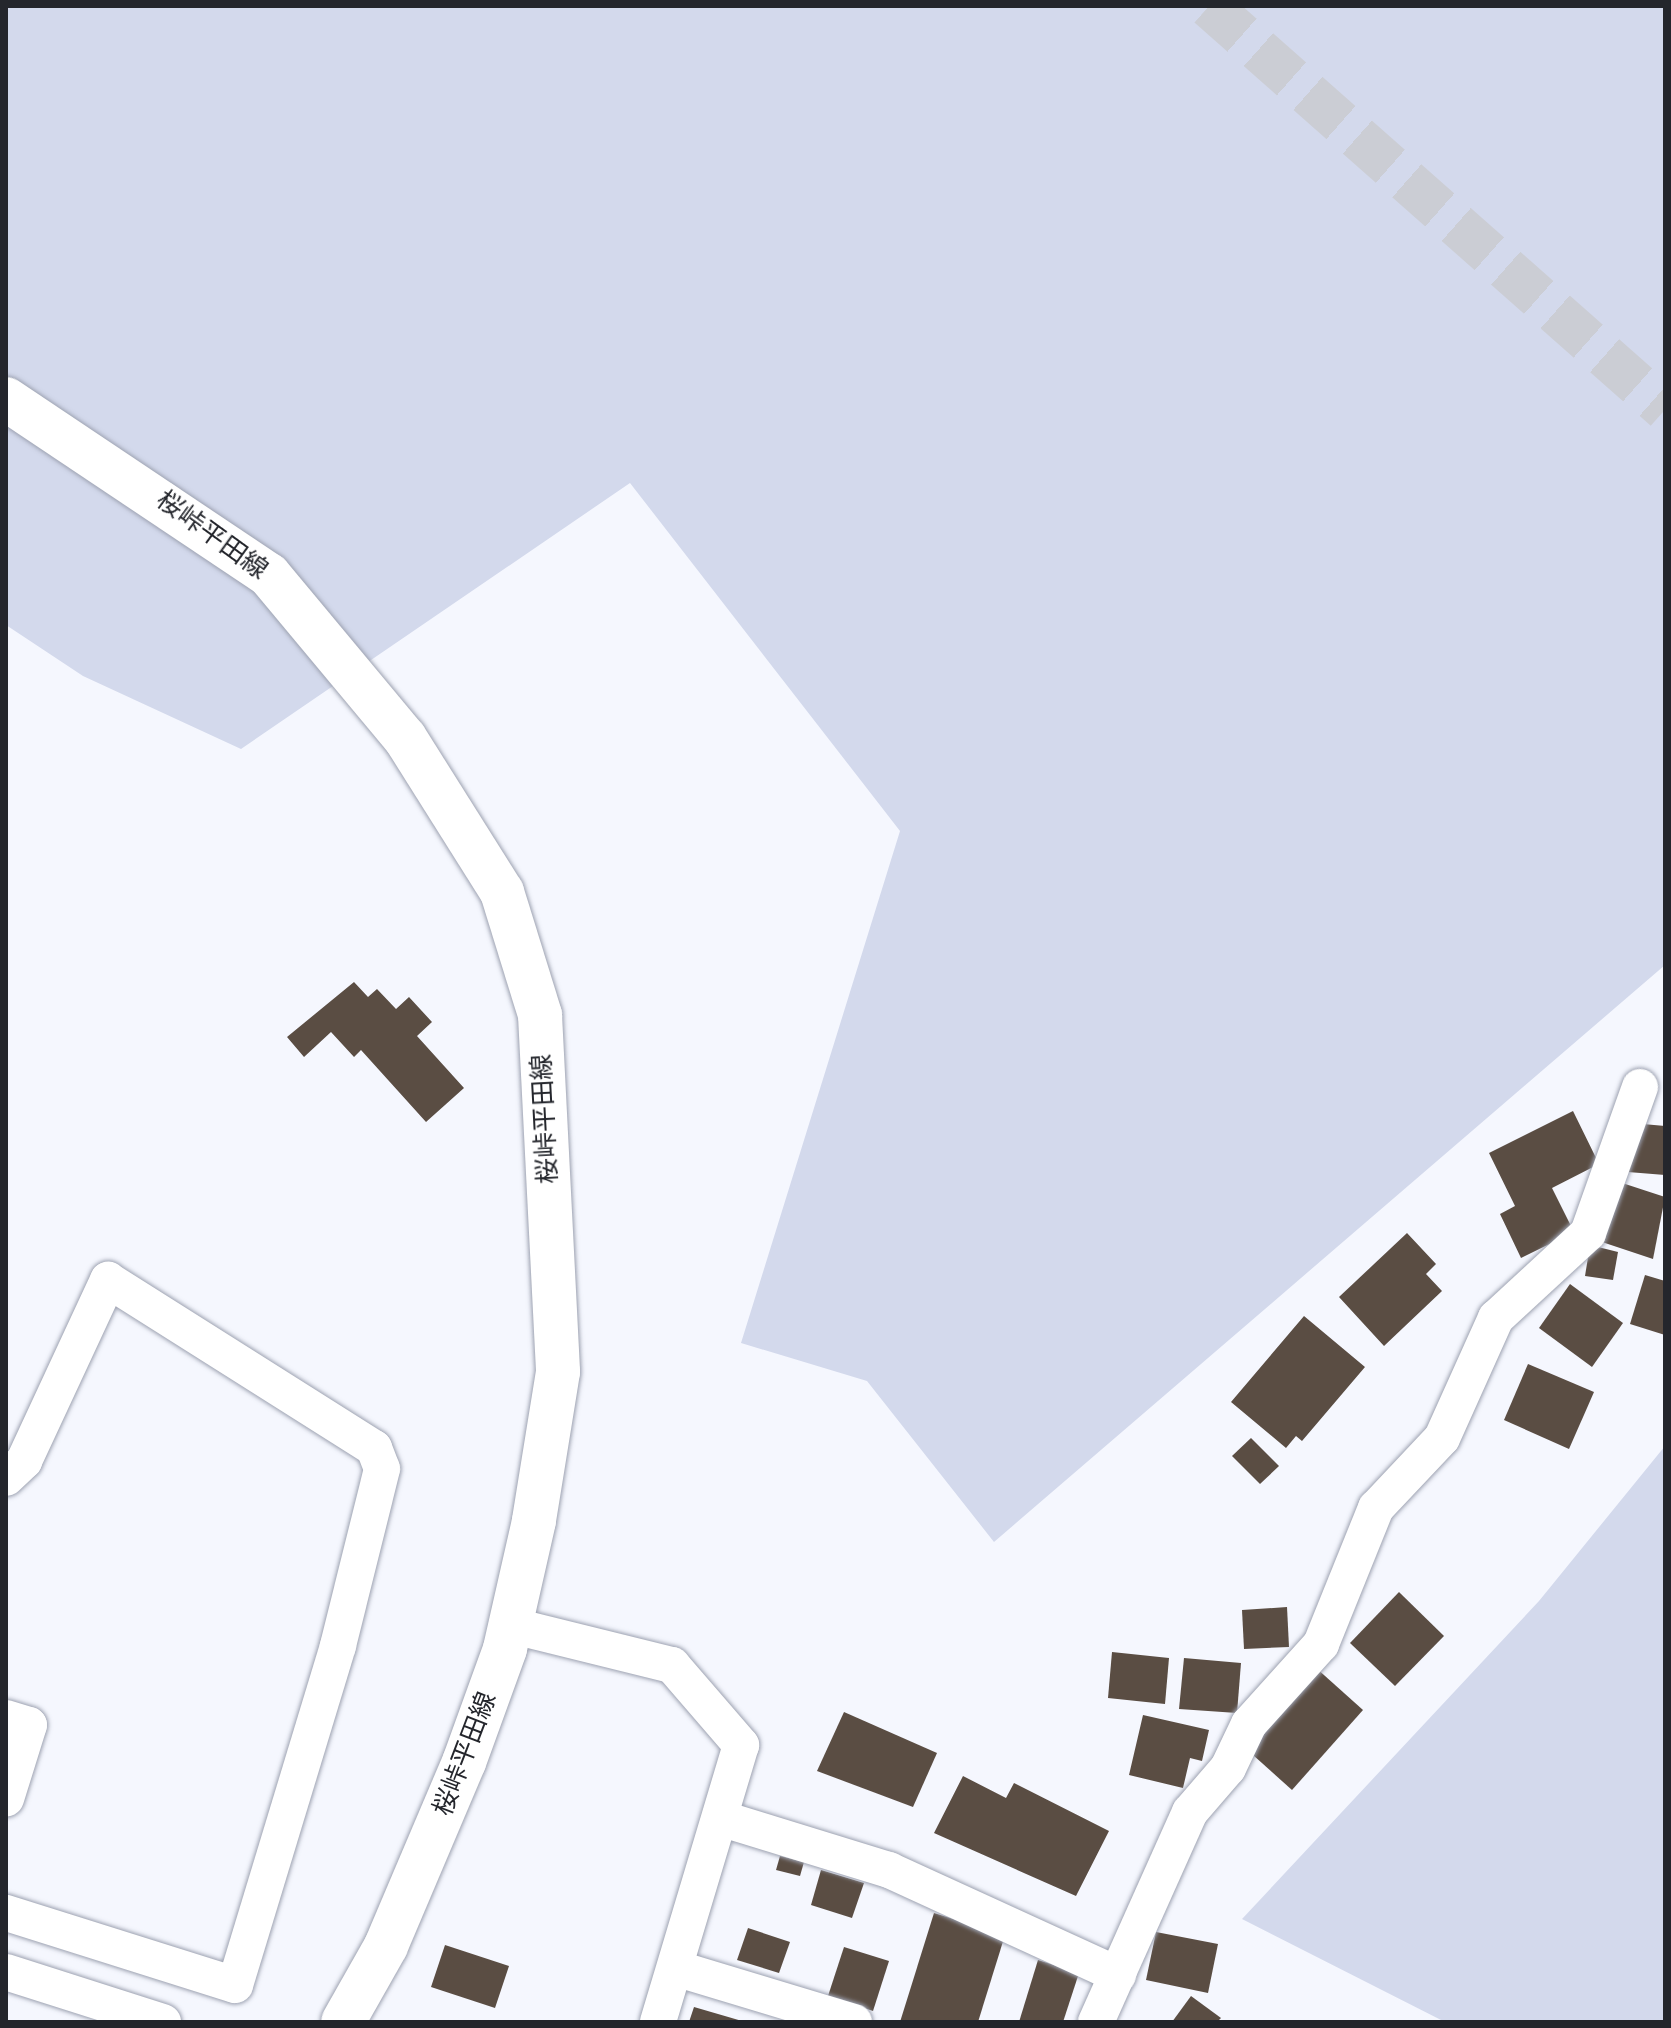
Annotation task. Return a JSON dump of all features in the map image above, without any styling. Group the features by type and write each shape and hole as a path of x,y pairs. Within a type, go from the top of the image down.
{"main road":[{"name":"桜峠平田線","path":"6,399 269,575 405,738 502,892 540,1015 558,1372 510,1625 464,1762 386,1946 343,2022"}],"street":[{"path":"1096,2022 1190,1812 1228,1768 1249,1724 1321,1644 1376,1508 1442,1438 1496,1318 1588,1233 1640,1087"},
{"path":"6,1478 24,1461 108,1280 374,1448 382,1469 330,1673 235,1985 6,1913"},
{"path":"510,1625 672,1665 741,1745 658,2022"},
{"path":"6,1718 29,1725 6,1799"},
{"path":"720,1818 889,1870 1118,1975"},
{"path":"675,1968 854,2022"},
{"path":"6,1972 163,2022"}],"shaded area":[{"path":"6,6 1665,6 1665,965 994,1542 867,1381 741,1343 900,831 630,483 241,749 83,676 6,625"},
{"path":"1665,1446 1665,2022 1445,2022 1242,1919 1539,1601"}],"building":[{"path":"354,982 368,997 377,989 396,1009 409,997 432,1022 417,1036 464,1088 426,1122 361,1050 354,1057 331,1032 304,1057 287,1037"},
{"path":"1573,1111 1599,1164 1552,1188 1574,1232 1521,1258 1500,1214 1515,1206 1489,1153"},
{"path":"1632,1123 1665,1126 1665,1175 1628,1172"},
{"path":"1613,1180 1665,1197 1653,1259 1593,1239"},
{"path":"1407,1233 1436,1264 1426,1274 1442,1291 1384,1346 1339,1297"},
{"path":"1590,1245 1618,1252 1613,1280 1585,1276"},
{"path":"1645,1275 1665,1281 1665,1335 1630,1324"},
{"path":"1570,1284 1623,1323 1592,1367 1539,1328"},
{"path":"1304,1316 1365,1367 1302,1441 1296,1436 1286,1448 1231,1402"},
{"path":"1528,1364 1594,1392 1569,1449 1504,1420"},
{"path":"1251,1438 1279,1466 1260,1484 1232,1456"},
{"path":"1399,1592 1444,1636 1395,1686 1350,1643"},
{"path":"1287,1607 1289,1647 1244,1649 1242,1610"},
{"path":"1112,1652 1169,1658 1165,1704 1108,1698"},
{"path":"1184,1658 1241,1663 1237,1713 1179,1709"},
{"path":"1315,1667 1363,1710 1292,1790 1244,1747"},
{"path":"844,1712 937,1753 913,1807 817,1771"},
{"path":"1143,1715 1209,1730 1202,1761 1190,1758 1183,1788 1129,1775"},
{"path":"963,1776 1006,1798 1014,1783 1109,1831 1076,1896 934,1833"},
{"path":"780,1856 804,1862 800,1876 776,1870"},
{"path":"821,1870 864,1883 852,1918 811,1905"},
{"path":"934,1913 1005,1935 978,2022 900,2022"},
{"path":"748,1928 790,1942 779,1973 737,1960"},
{"path":"1156,1932 1218,1944 1208,1993 1146,1980"},
{"path":"445,1945 509,1966 495,2008 431,1987"},
{"path":"844,1947 889,1961 873,2011 828,1996"},
{"path":"1038,1960 1079,1973 1063,2022 1019,2022"},
{"path":"1191,1996 1221,2018 1217,2022 1172,2022"},
{"path":"694,2007 742,2021 742,2022 689,2022"}],"tunnel":[{"path":"1209,6 1665,409"}]}
